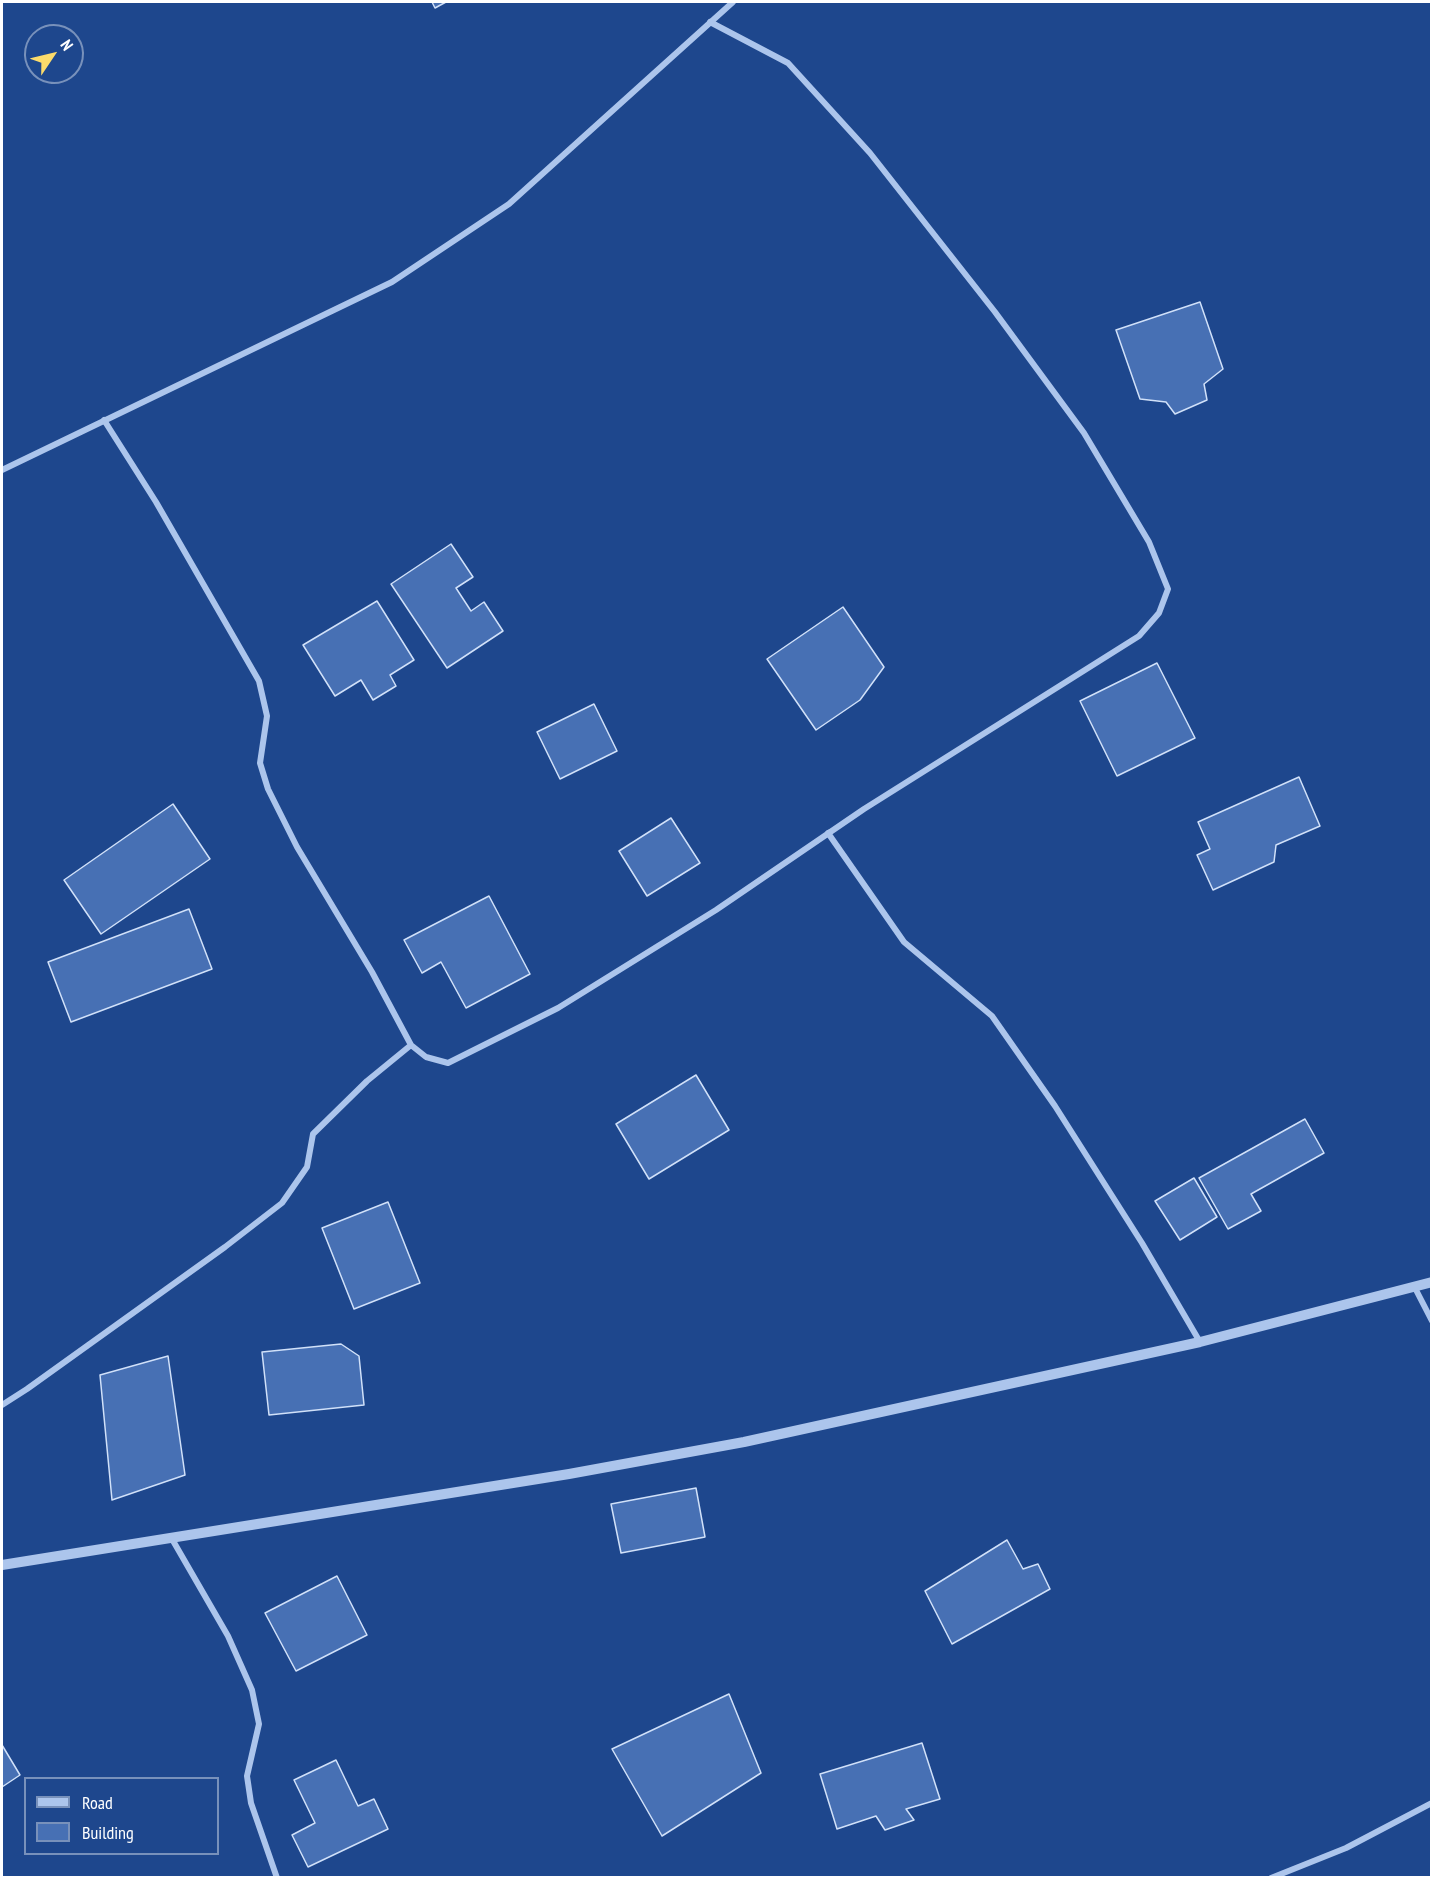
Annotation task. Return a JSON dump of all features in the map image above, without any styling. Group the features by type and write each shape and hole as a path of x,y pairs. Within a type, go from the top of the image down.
{"street":[{"path":"2,470 392,282 509,204 733,2"},
{"path":"104,420 156,502 259,681 267,716 260,763 268,789 297,847 372,972 411,1045 426,1057 448,1063 558,1008 716,910 828,833 1139,636 1160,613 1168,589 1149,542 1084,433 995,312 870,153 788,63 710,22"},
{"path":"828,833 904,942 992,1016 1055,1106 1142,1243 1200,1342"},
{"path":"2,1405 282,1203 307,1167 313,1134 367,1081 411,1045"},
{"path":"2,1565 569,1474 720,1446 1200,1342 1431,1282"},
{"path":"1414,1287 1431,1321"},
{"path":"172,1539 228,1636 252,1690 259,1724 247,1776 251,1803 277,1878"},
{"path":"1271,1878 1346,1848 1431,1803"}],"building":[{"path":"432,2 446,2 435,8"},
{"path":"1200,302 1223,369 1204,384 1207,400 1175,414 1166,402 1140,399 1116,330"},
{"path":"451,544 473,577 456,588 471,611 484,602 503,631 447,668 391,584"},
{"path":"377,601 414,660 390,675 396,686 373,700 361,680 335,696 303,645"},
{"path":"843,607 884,667 860,700 816,730 767,659"},
{"path":"1157,663 1195,738 1117,776 1080,701"},
{"path":"594,704 617,751 560,779 537,732"},
{"path":"1299,777 1320,826 1276,845 1274,862 1213,890 1197,855 1210,849 1198,822"},
{"path":"173,804 210,859 101,934 64,880"},
{"path":"671,818 700,863 647,896 619,851"},
{"path":"489,896 530,974 466,1008 441,962 422,973 404,940"},
{"path":"189,909 212,969 71,1022 48,962"},
{"path":"696,1075 729,1130 649,1179 616,1124"},
{"path":"1305,1119 1324,1153 1251,1194 1261,1211 1228,1229 1199,1178"},
{"path":"1194,1178 1217,1217 1180,1240 1155,1201"},
{"path":"388,1202 420,1283 354,1309 322,1228"},
{"path":"341,1344 359,1356 364,1405 269,1415 262,1352"},
{"path":"168,1356 185,1475 112,1500 100,1375"},
{"path":"696,1488 705,1537 621,1553 611,1504"},
{"path":"1007,1540 1023,1569 1038,1564 1050,1589 952,1644 925,1591"},
{"path":"337,1576 367,1635 296,1671 265,1613"},
{"path":"729,1694 761,1773 662,1836 612,1749"},
{"path":"922,1743 940,1799 906,1809 914,1820 885,1830 876,1816 837,1829 820,1774"},
{"path":"2,1745 20,1775 2,1787"},
{"path":"336,1760 358,1806 374,1799 388,1829 308,1867 292,1835 315,1823 294,1780"}]}
